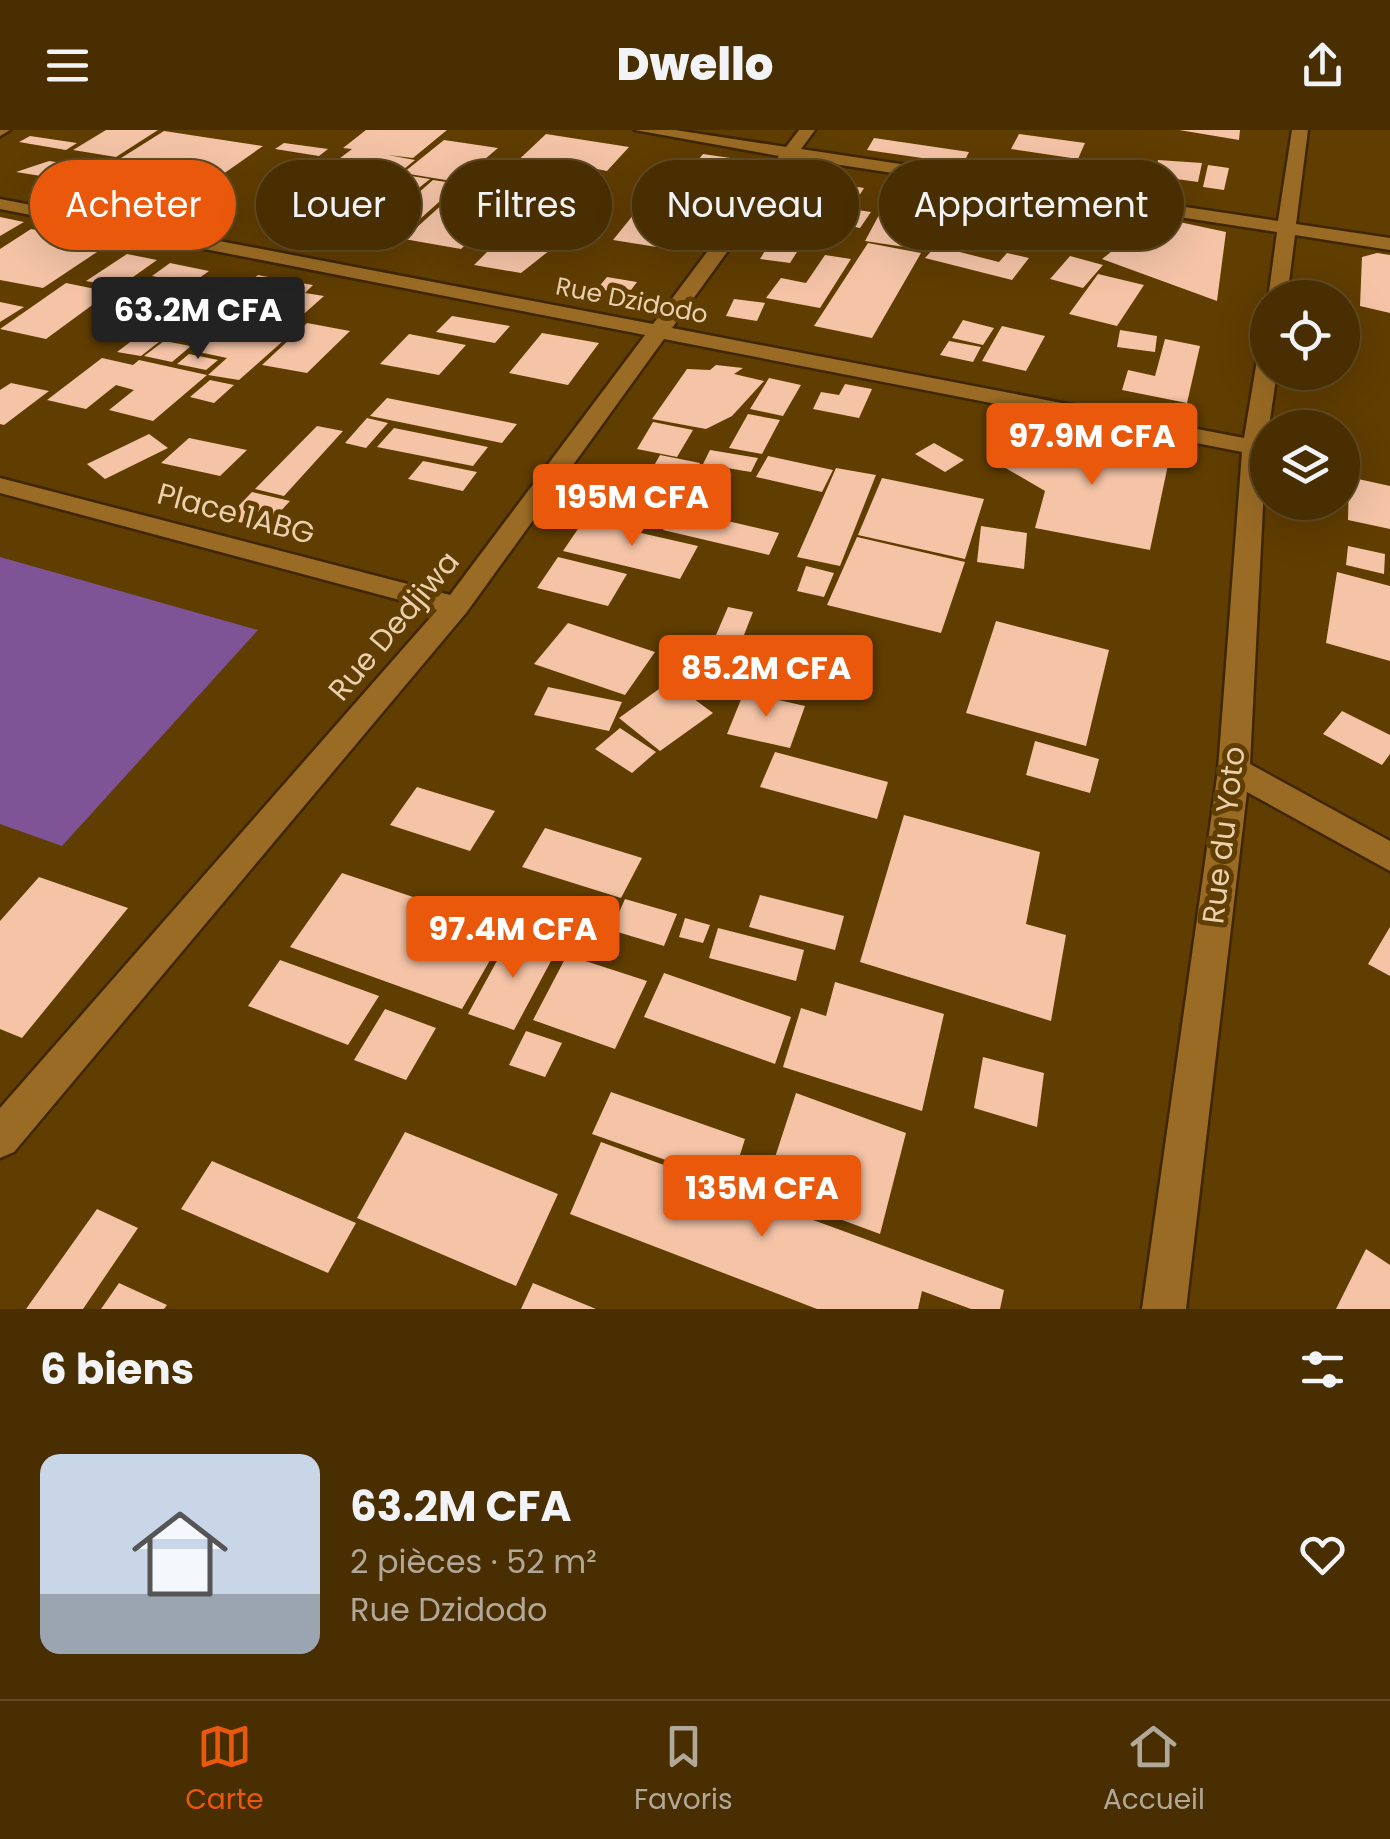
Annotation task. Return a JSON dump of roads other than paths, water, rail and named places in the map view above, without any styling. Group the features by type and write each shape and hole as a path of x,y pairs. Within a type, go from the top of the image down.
{"street":[{"path":"643,130 799,141 1390,244"},
{"path":"1280,280 1300,130"},
{"name":"Rue Dedjiwa","path":"0,1138 456,606 799,141"},
{"name":"Rue Dzidodo","path":"0,204 1250,446"},
{"name":"Place 1ABG","path":"0,486 456,606"},
{"name":"Rue du Yoto","path":"1164,1309 1234,770 1250,512"},
{"path":"1234,770 1390,857"}]}
